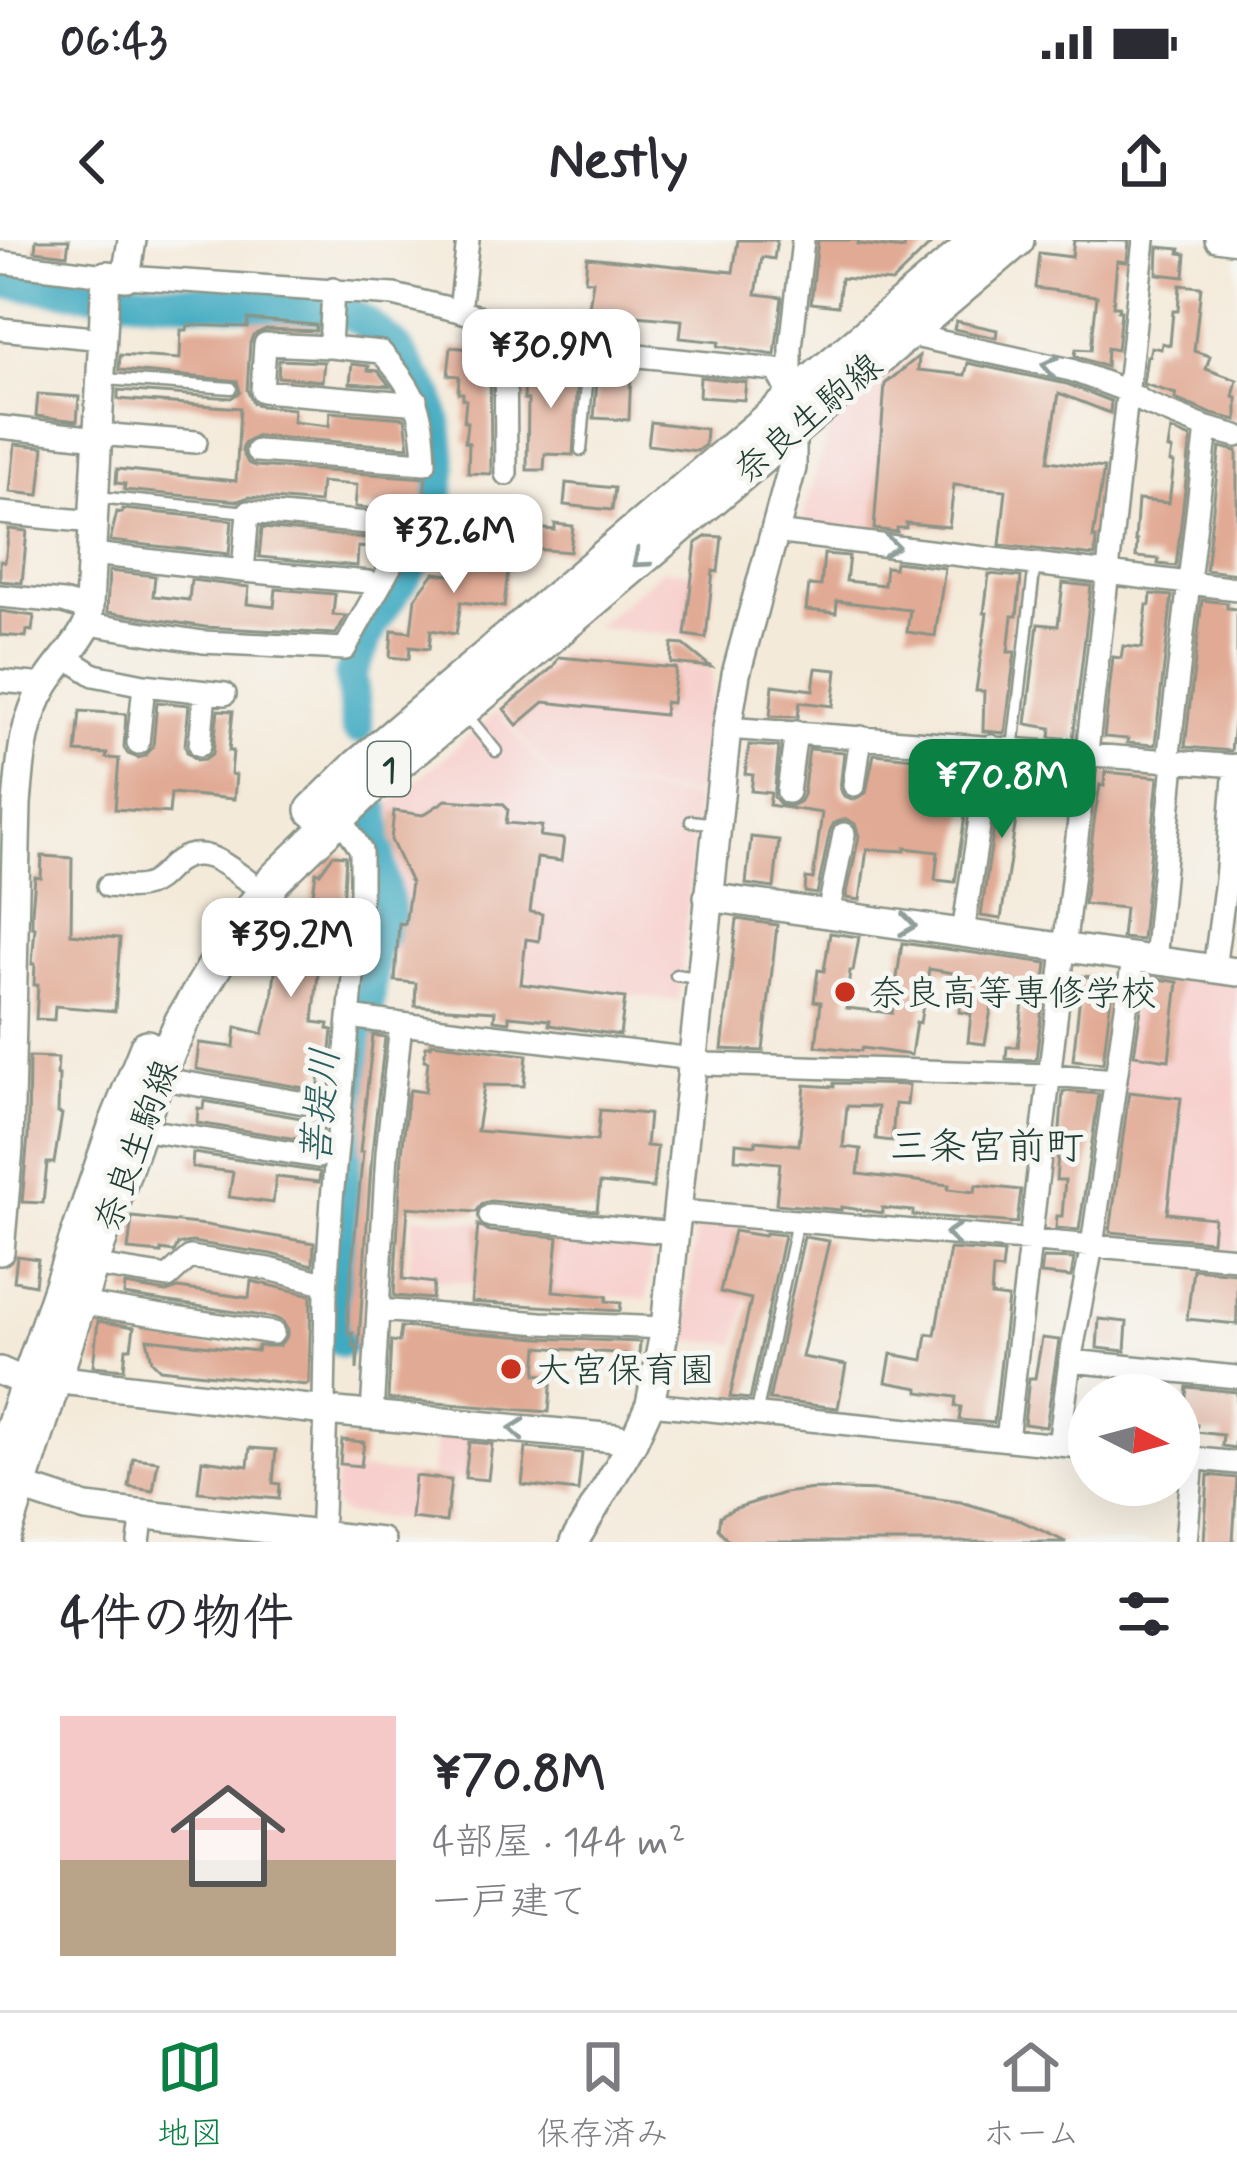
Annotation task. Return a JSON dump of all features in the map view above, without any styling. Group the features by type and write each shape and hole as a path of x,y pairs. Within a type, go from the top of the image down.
{"main road":[{"name":"奈良生駒線","path":"2,1542 6,1476 28,1377 135,1072 163,1012 221,914 248,880 332,805 792,414 979,240"},
{"name":"奈良生駒線","path":"28,1377 78,1303 157,1078 182,1021 240,925 332,805 462,710 736,477 792,414 905,334 1017,240"}],"street":[{"path":"0,1251 10,1148 10,764 45,685 80,642 88,617 104,339 111,285 132,240"},
{"path":"460,311 468,240"},
{"path":"574,1542 650,1404 665,1328 693,1059 689,976 709,898 704,822 736,674 792,468 791,348 803,240"},
{"path":"1007,1440 1144,240"},
{"path":"1216,240 1237,243"},
{"path":"0,262 111,285 333,302 394,295 590,351 776,370 792,414"},
{"path":"330,347 333,302"},
{"path":"505,325 506,474"},
{"path":"0,329 104,339"},
{"path":"905,334 1071,370 1207,428 1237,436"},
{"path":"257,451 425,463 424,424 416,399 381,352 265,344 262,392 408,403 416,399"},
{"path":"0,427 196,442"},
{"path":"1059,1445 1116,1080 1144,960 1207,428"},
{"path":"736,477 761,471 775,481 784,499"},
{"path":"0,513 94,510"},
{"path":"0,596 63,602 88,617 202,642 344,650 411,527 248,512 243,572"},
{"path":"775,532 1237,589"},
{"path":"92,554 368,582 377,587"},
{"path":"66,657 94,675 215,694 200,745"},
{"path":"0,681 45,685"},
{"path":"138,743 144,685"},
{"path":"709,898 1226,971 1236,765 727,728"},
{"path":"788,792 796,732"},
{"path":"854,785 861,737"},
{"path":"963,933 1002,747"},
{"path":"321,1538 326,1292 362,1018 361,850 332,805"},
{"path":"828,914 844,834"},
{"path":"108,886 146,886 179,859 197,854 213,856 248,880"},
{"path":"362,1018 708,1064 1116,1080"},
{"path":"372,1415 387,1154 401,1024"},
{"path":"157,1078 328,1107"},
{"path":"139,1129 318,1156"},
{"path":"490,1216 797,1221 1237,1258"},
{"path":"91,1265 168,1277 190,1257 316,1281"},
{"path":"78,1303 273,1333"},
{"path":"379,1310 665,1328"},
{"path":"1070,1361 1237,1377"},
{"path":"28,1377 633,1442"},
{"path":"650,1404 1068,1446"},
{"path":"1200,1459 1237,1463"},
{"path":"6,1476 86,1508 381,1542"},
{"path":"1186,1506 1186,1542"},
{"path":"139,1542 143,1514"}],"lane":[{"path":"581,450 590,351"},
{"path":"101,379 231,388"},
{"path":"94,510 248,512"},
{"path":"1002,747 1035,563"},
{"path":"462,710 496,751"},
{"path":"756,1416 797,1221"}],"shaded area":[{"path":"913,356 925,359 910,543 800,529 831,423"},
{"path":"663,569 716,574 709,639 595,627"},
{"path":"560,654 713,670 697,794 555,778 499,710"},
{"path":"497,711 554,780 697,797 679,1001 526,981 526,970 390,951 397,889 378,815"},
{"path":"1138,968 1237,979 1237,1251 1097,1240"},
{"path":"414,1216 653,1238 647,1299 408,1277"},
{"path":"696,1219 763,1226 737,1344 685,1341"},
{"path":"437,1428 494,1434 489,1482 453,1478 448,1524 343,1514 334,1504 337,1467 431,1477"}],"building":[{"path":"36,240 69,240 67,255 35,251"},
{"path":"738,240 777,240 774,259 762,257 756,294 782,297 775,355 680,338 682,320 613,314 613,318 625,319 623,332 597,329 596,336 578,332 580,313 588,314 593,281 585,280 587,257 733,272"},
{"path":"818,240 859,240 858,244 904,249 905,240 935,240 892,282 841,278 838,306 811,303"},
{"path":"1074,240 1129,241 1127,262 1117,261 1113,306 1121,311 1117,350 1107,348 1106,367 1075,356 1076,349 1091,350 1097,296 1035,288 1039,253 1072,257"},
{"path":"1158,247 1186,254 1184,277 1157,274"},
{"path":"1180,285 1201,287 1194,351 1210,356 1206,369 1237,380 1233,397 1237,398 1237,420 1143,384 1151,347 1170,345"},
{"path":"248,319 316,325 316,331 266,329 253,335 247,390 253,403 294,409 293,422 329,426 330,412 405,418 409,447 257,436 244,444 248,463 426,478 422,516 355,507 357,485 321,482 319,503 124,490 125,484 116,483 117,469 236,481 240,408 118,399 118,390 231,398 240,392 237,381 119,370 120,355 180,359 181,330 188,325 247,327"},
{"path":"956,321 997,330 996,338 954,329"},
{"path":"451,347 490,351 491,474 468,473 466,400 458,393 459,376 448,375"},
{"path":"919,356 918,370 965,375 968,363 1067,384 1111,401 1110,413 1059,393 1048,461 1104,468 1093,538 1095,556 1000,545 1006,490 954,485 949,527 906,523 897,532 874,529 885,384"},
{"path":"279,360 324,362 322,381 278,377"},
{"path":"553,361 579,363 573,455 545,454 544,470 527,470 526,367 553,369"},
{"path":"352,364 378,371 390,386 350,383"},
{"path":"598,368 631,371 629,420 594,418"},
{"path":"700,377 746,382 744,400 699,397"},
{"path":"38,394 79,397 77,421 36,416"},
{"path":"651,422 706,429 705,445 697,451 648,445"},
{"path":"1171,430 1191,438 1176,566 1136,557 1135,541 1138,500 1169,503 1174,463 1168,449"},
{"path":"15,444 44,447 39,495 10,492"},
{"path":"1220,447 1237,451 1237,574 1206,570"},
{"path":"566,483 615,488 612,510 564,505"},
{"path":"117,512 232,520 229,554 110,541"},
{"path":"555,524 573,526 570,552 520,548 522,527 555,530"},
{"path":"262,528 388,540 383,549 358,547 357,566 259,557"},
{"path":"9,529 27,531 22,583 0,581"},
{"path":"707,536 722,537 706,638 685,635 696,543"},
{"path":"453,545 510,551 504,607 461,602 456,634 431,630 429,649 410,647 409,659 390,657 392,630 411,632 415,598 434,573 449,575"},
{"path":"824,554 849,556 846,581 884,585 886,567 894,568 895,562 945,568 935,636 907,632 910,610 837,601 836,613 806,610 809,585 821,586"},
{"path":"109,571 155,576 153,596 189,600 191,580 249,587 247,604 274,607 276,589 335,594 333,615 346,616 336,634 205,627 107,612"},
{"path":"989,574 1021,577 1008,652 1015,652 1005,733 983,731 984,691 976,691"},
{"path":"1063,583 1091,586 1073,739 1050,737 1051,728 1026,724 1038,624 1058,626"},
{"path":"1151,594 1172,596 1155,745 1104,737 1113,657 1121,658 1123,646 1142,648"},
{"path":"1202,600 1237,609 1231,751 1185,747"},
{"path":"0,611 34,616 32,631 27,630 26,637 0,635"},
{"path":"672,644 684,645 711,667 671,663"},
{"path":"559,657 676,668 672,703 665,702 664,715 544,702 517,725 504,709"},
{"path":"816,668 837,670 833,706 800,702 798,717 770,716 773,685 813,690"},
{"path":"157,702 189,705 185,745 197,760 213,753 218,710 233,711 229,751 233,751 231,774 236,775 234,799 171,793 169,813 115,809 119,759 76,752 80,711 126,714 124,748 138,758 153,746"},
{"path":"749,745 779,747 774,797 787,807 803,795 809,749 844,752 840,789 853,800 866,793 874,754 956,766 956,761 973,763 955,882 935,880 938,852 867,849 860,900 846,898 859,836 855,824 846,819 830,830 817,894 805,892 806,878 813,879 822,813 769,805 771,793 751,791 753,775 745,774"},
{"path":"1003,764 1024,766 1001,919 981,916"},
{"path":"1105,772 1158,777 1142,940 1122,938 1125,908 1084,904"},
{"path":"446,800 504,804 506,823 542,826 540,836 564,839 561,861 537,858 530,912 542,914 539,941 526,939 521,984 625,998 620,1035 549,1025 550,1020 509,1016 509,1022 494,1020 495,1011 415,1006 416,983 395,981 399,923 405,924 411,883 391,840 394,811 423,815"},
{"path":"751,837 779,840 774,888 746,884"},
{"path":"333,855 346,856 341,939 333,939 330,955 320,954 313,1022 329,1024 328,1029 333,1030 330,1059 321,1058 319,1085 328,1086 327,1092 196,1069 199,1043 234,1047 236,1027 263,1034 280,926 302,927 304,907 311,908 316,872"},
{"path":"42,856 72,858 71,934 120,938 115,1011 55,1006 54,1020 36,1019 32,912"},
{"path":"737,919 777,925 763,1051 722,1049"},
{"path":"830,933 859,937 846,1008 892,1013 902,943 1047,963 1036,1060 1006,1059 1007,1047 1018,1047 1025,984 996,981 985,1044 968,1042 971,1014 959,1012 961,1004 955,1003 959,974 929,969 911,1055 816,1046 821,1002 814,1001"},
{"path":"1082,976 1113,979 1103,1063 1073,1060"},
{"path":"1146,977 1178,982 1169,1060 1134,1055"},
{"path":"373,1035 385,1037 357,1370 357,1346 353,1346 353,1333 348,1333 348,1305"},
{"path":"431,1043 527,1055 524,1086 484,1085 477,1131 597,1141 600,1110 649,1114 646,1146 657,1147 653,1188 600,1183 597,1211 491,1201 476,1212 408,1207 403,1279 434,1283 432,1299 394,1296 408,1096 410,1090 425,1092 428,1061 424,1060"},
{"path":"29,1057 58,1058 58,1113 62,1114 54,1163 47,1163 43,1203 22,1202"},
{"path":"834,1083 909,1085 907,1105 895,1104 892,1141 876,1139 878,1107 847,1106 843,1147 861,1149 858,1174 975,1192 976,1185 1021,1190 1017,1223 882,1208 882,1213 776,1204 780,1163 735,1159 736,1143 799,1145 805,1085 834,1087"},
{"path":"1063,1091 1099,1094 1079,1230 1056,1228 1057,1216 1062,1216 1065,1180 1056,1180"},
{"path":"1129,1092 1181,1098 1167,1213 1214,1218 1212,1241 1110,1232"},
{"path":"204,1101 324,1122 322,1143 197,1123"},
{"path":"193,1153 320,1172 319,1182 276,1177 273,1203 229,1197 233,1172 192,1167"},
{"path":"132,1217 314,1243 313,1265 192,1242 178,1244 174,1252 128,1250"},
{"path":"478,1225 489,1231 558,1237 553,1291 607,1296 606,1301 621,1303 620,1311 471,1302"},
{"path":"734,1231 784,1235 750,1399 730,1397 751,1299 720,1292"},
{"path":"804,1237 829,1241 802,1357 846,1365 838,1408 769,1400"},
{"path":"950,1249 1004,1253 1002,1270 993,1269 991,1296 1008,1298 994,1423 959,1420 961,1407 955,1406 956,1397 886,1382 891,1354 923,1360 927,1334 935,1335"},
{"path":"17,1256 38,1259 35,1285 14,1281"},
{"path":"1043,1258 1074,1259 1071,1277 1041,1274"},
{"path":"1193,1269 1237,1273 1237,1324 1187,1319"},
{"path":"251,1281 311,1295 306,1385 160,1369 152,1361 147,1339 257,1351 258,1346 279,1346 287,1329 275,1318 124,1295 125,1285 249,1298"},
{"path":"1099,1319 1127,1322 1125,1351 1097,1348"},
{"path":"98,1321 134,1327 124,1369 93,1366"},
{"path":"401,1327 640,1342 639,1355 538,1347 536,1374 552,1376 549,1412 388,1399 391,1341 399,1342"},
{"path":"1042,1338 1059,1340 1046,1427 1024,1424 1029,1378 1035,1378"},
{"path":"1200,1388 1237,1392 1235,1448 1222,1446 1223,1435 1200,1432"},
{"path":"342,1440 364,1442 361,1466 340,1464"},
{"path":"469,1442 492,1444 488,1480 465,1478"},
{"path":"250,1448 276,1450 273,1483 280,1484 279,1499 198,1492 202,1460 248,1466"},
{"path":"526,1448 582,1453 578,1491 522,1485"},
{"path":"133,1458 158,1461 153,1491 129,1487"},
{"path":"1208,1475 1237,1478 1233,1542 1204,1542"},
{"path":"415,1476 451,1480 446,1522 411,1518"},
{"path":"814,1489 880,1491 961,1502 1015,1518 1066,1542 730,1542 718,1529 720,1516 733,1509"}],"waterway":[{"name":"菩提川","path":"0,282 137,297 313,307 348,313 397,349 429,398 441,467 438,496 428,542 373,623 351,674 357,728"},
{"name":"菩提川","path":"342,1341 349,1199 374,950 390,916 374,811"}],"place":[{"name":"奈良高等専修学校","path":"845,992"},
{"name":"大宮保育園","path":"511,1369"}],"district":[{"name":"三条宮前町","path":"987,1145"}]}
